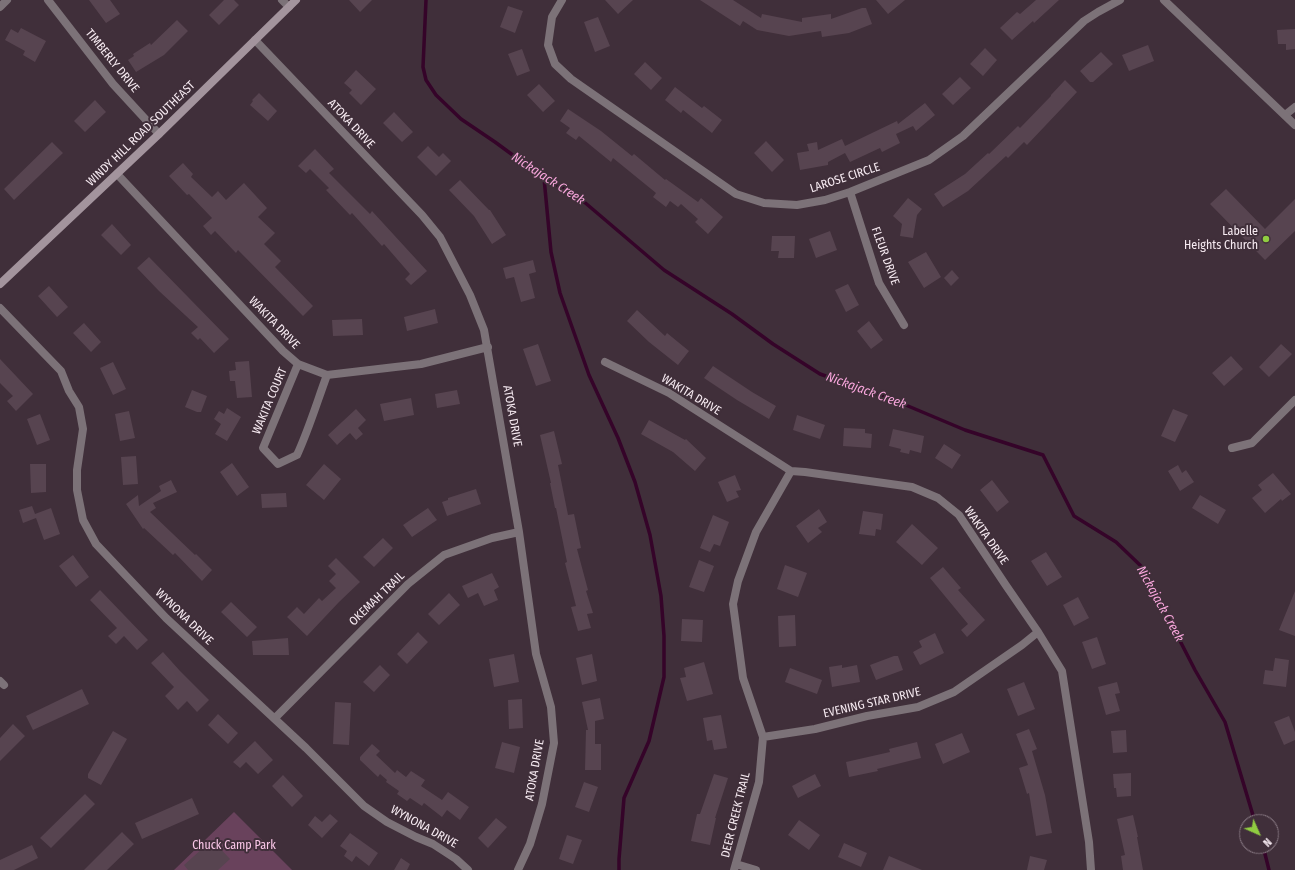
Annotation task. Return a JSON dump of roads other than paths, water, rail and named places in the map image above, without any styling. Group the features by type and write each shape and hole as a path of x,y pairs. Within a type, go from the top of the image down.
{"main road":[{"name":"WINDY HILL ROAD SOUTHEAST","path":"0,284 160,134 296,0"}],"street":[{"path":"0,7 7,0"},
{"name":"TIMBERLY DRIVE","path":"48,0 112,84 160,134"},
{"path":"282,0 289,8"},
{"name":"LAROSE CIRCLE","path":"562,0 552,17 548,45 555,64 570,80 736,194 764,203 797,205 825,200 850,192 929,160 963,136 1084,22 1098,12 1120,0"},
{"path":"1164,0 1295,125"},
{"name":"ATOKA DRIVE","path":"255,40 422,215 440,237 470,295 484,330 519,532 536,654 551,707 554,743 542,804 530,844 518,870"},
{"path":"1285,115 1295,107"},
{"name":"WAKITA DRIVE","path":"117,174 298,364 327,375 421,364 488,347"},
{"name":"FLEUR DRIVE","path":"850,192 879,283 904,325"},
{"name":"WYNONA DRIVE","path":"0,308 61,372 69,391 79,407 83,429 77,470 77,490 83,520 96,544 166,618 275,718 364,806 388,822 433,844 456,859 468,870"},
{"name":"WAKITA DRIVE","path":"604,362 669,393 791,472 805,472 912,487 938,498 959,514 1004,584 1038,632 1062,671 1089,842 1091,870"},
{"name":"WAKITA COURT","path":"298,364 263,448 278,464 297,455 307,432 327,375"},
{"path":"1232,448 1252,443 1295,400"},
{"name":"DEER CREEK TRAIL","path":"735,867 759,782 763,737 743,678 733,604 738,581 756,532 791,472"},
{"name":"OKEMAH TRAIL","path":"275,718 408,584 444,555 492,538 519,532"},
{"name":"EVENING STAR DRIVE","path":"763,737 815,729 867,716 918,706 954,692 1022,645 1038,632"},
{"path":"735,867 756,870"}],"waterway":[{"name":"Nickajack Creek","path":"426,0 423,67 426,80 436,95 461,119 544,178 576,195 664,270 820,374 889,398 965,430 1043,455 1074,516 1116,542 1142,567 1195,670 1225,722 1253,814"},
{"path":"544,178 551,252 560,293 589,375 618,438 635,482 650,535 661,596 664,636 664,677 649,741 624,798 619,870"},
{"name":"Nickajack Creek","path":"1265,854 1269,870"}],"place":[{"name":"Labelle Heights Church","path":"1266,239"}],"park label":[{"name":"Chuck Camp Park","path":"234,846"}]}
